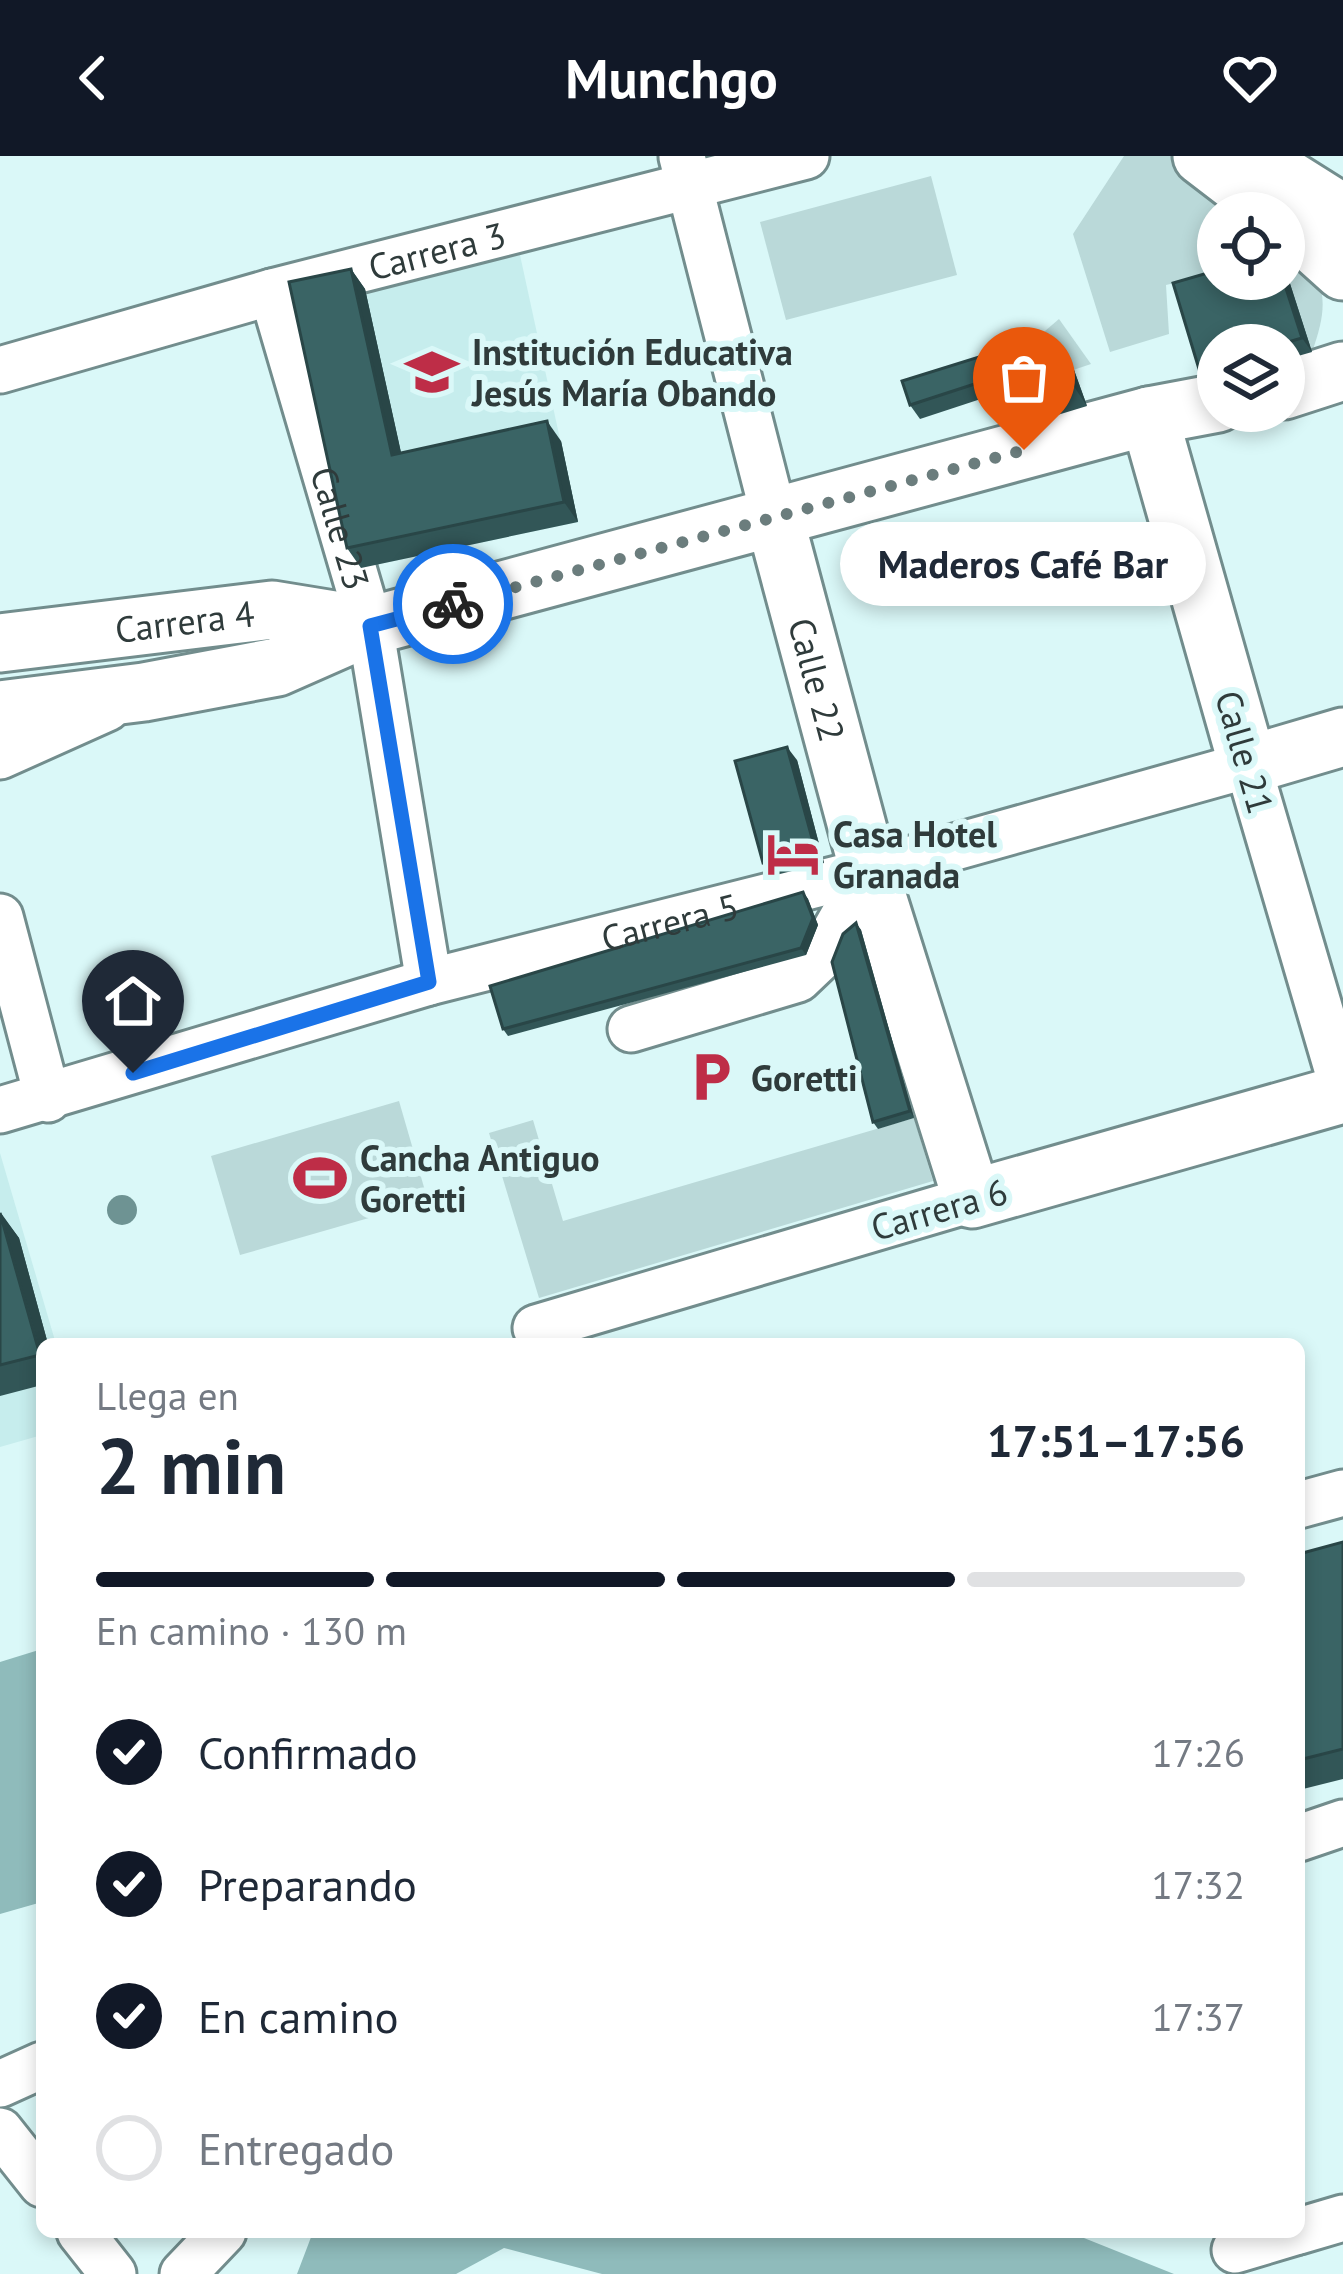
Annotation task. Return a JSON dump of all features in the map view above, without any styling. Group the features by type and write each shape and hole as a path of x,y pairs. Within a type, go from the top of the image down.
{"main road":[{"path":"1202,156 1249,192"},
{"path":"1251,156 1326,215 1343,271"},
{"path":"1305,383 1343,371"},
{"name":"Carrera 4","path":"0,710 144,692 277,667 370,626 1197,407"},
{"name":"Calle 21","path":"1149,416 1248,766"},
{"name":"Calle 22","path":"776,520 869,871 972,1199"},
{"name":"Carrera 4","path":"0,643 272,610 370,626"},
{"name":"Carrera 5","path":"1248,766 1343,736"},
{"name":"Carrera 6","path":"972,1199 1343,1091"}],"street":[{"name":"Carrera 3","path":"0,370 686,170 806,156"},
{"name":"Calle 22","path":"686,170 776,520"},
{"name":"Calle 23","path":"272,292 370,626 429,982"},
{"name":"Carrera 4","path":"0,756 144,692"},
{"name":"Carrera 5","path":"0,1110 429,982 869,871 1248,766"},
{"name":"Calle 21","path":"1248,766 1343,1091"},
{"path":"631,1029 798,979 818,958 869,871"},
{"path":"0,917 48,1099"},
{"name":"Carrera 6","path":"536,1328 972,1199"},
{"path":"1305,1503 1343,1493"},
{"path":"1305,1836 1343,1823"},
{"path":"0,2084 36,2068"},
{"path":"0,2131 36,2176"},
{"path":"1305,2229 1343,2218"},
{"path":"85,2238 113,2274"},
{"path":"183,2274 217,2238"},
{"path":"220,2274 237,2238"},
{"path":"1235,2252 1276,2238"}],"shaded area":[{"path":"1124,156 1175,156 1224,192 1197,192 1197,278 1166,285 1169,334 1110,352 1073,234"},
{"path":"931,176 957,275 786,320 760,222"},
{"name":"Institución Educativa Jesús María Obando","path":"520,255 578,522 361,568 303,302"},
{"path":"1305,261 1317,278 1323,304 1312,352 1295,300 1305,300"},
{"path":"1059,319 1091,364 1020,388 1038,337"},
{"name":"Cancha Antiguo Goretti","path":"399,1101 428,1201 240,1255 211,1156"},
{"path":"914,1118 933,1181 539,1298 489,1133 533,1120 563,1221"},
{"path":"0,1153 54,1338 36,1338 36,1437 0,1447"},
{"path":"36,1651 36,1904 0,1914 0,1662"},
{"path":"311,2238 1084,2238 1174,2274 602,2274 504,2248 456,2274 297,2274"}],"building":[{"path":"351,269 392,455 547,421 564,502 347,548 289,282"},
{"path":"1197,276 1197,300 1290,300 1297,324 1197,324 1197,362 1173,283"},
{"path":"1060,350 1073,385 1014,404 1002,369"},
{"path":"982,356 990,379 910,405 902,381"},
{"path":"787,747 815,849 763,863 735,761"},
{"path":"803,892 813,918 801,948 503,1029 490,986"},
{"path":"856,923 910,1111 873,1122 832,962 843,934"},
{"path":"0,1213 36,1341 36,1356 0,1365"},
{"path":"1343,1542 1343,1749 1305,1758 1305,1552"}],"way so far":[{"path":"453,604 1024,450"}],"place":[{"name":"Institución Educativa Jesús María Obando","path":"432,372"},
{"name":"Maderos Café Bar","path":"1024,450"},
{"name":"Casa Hotel Granada","path":"793,854"},
{"name":"Goretti","path":"711,1077"},
{"name":"Cancha Antiguo Goretti","path":"320,1178"}],"route":[{"path":"133,1073 429,982 370,626 453,604"}]}
